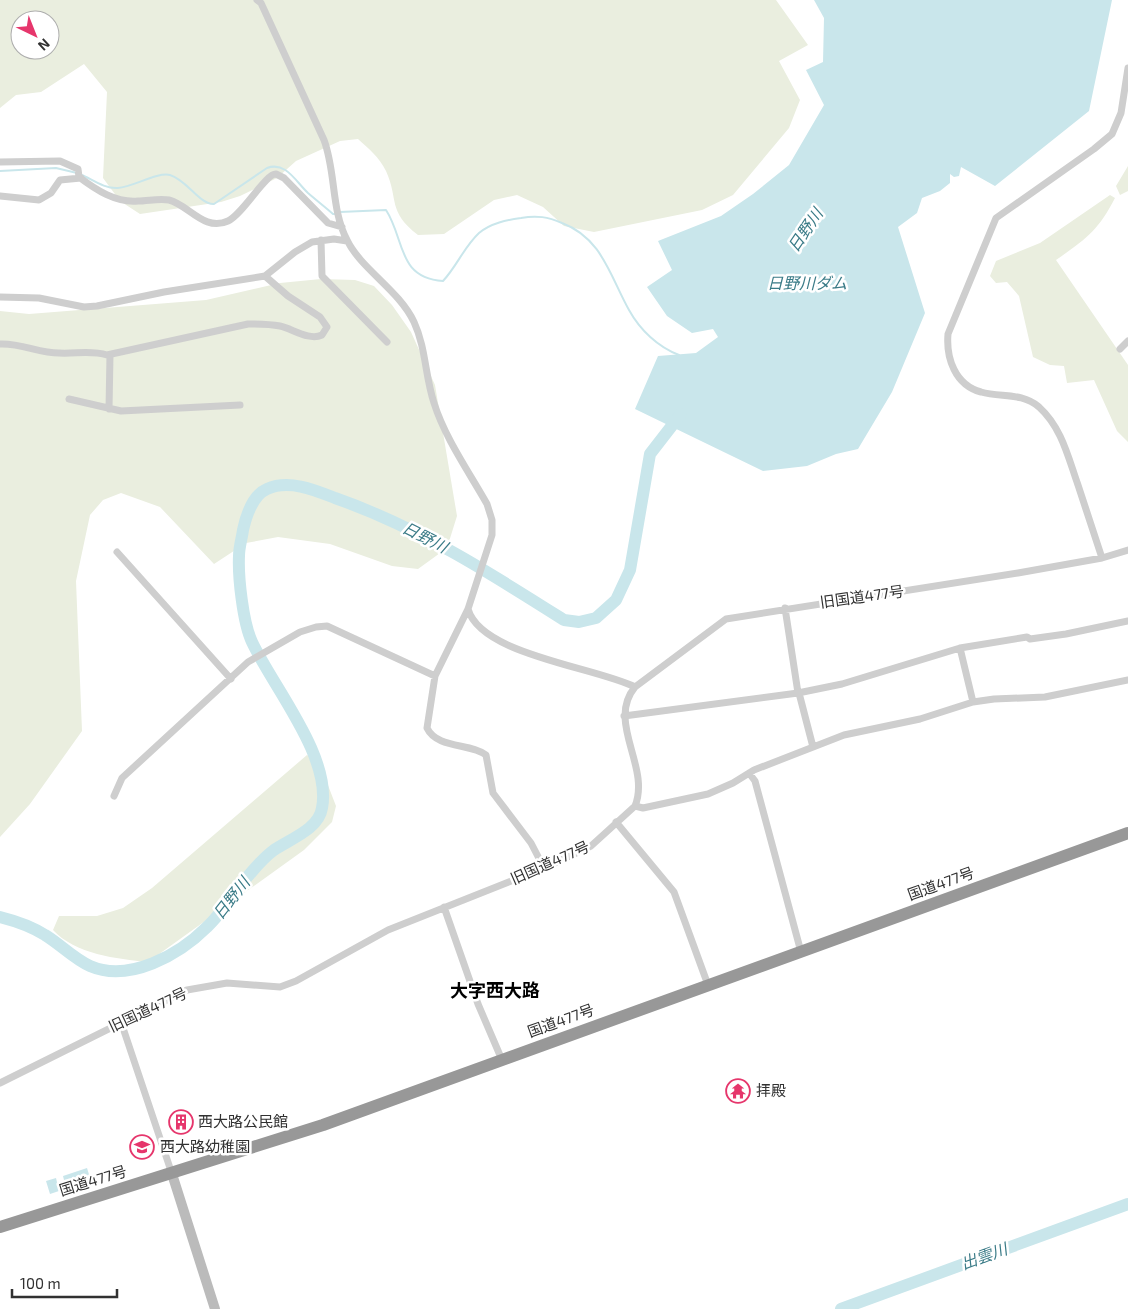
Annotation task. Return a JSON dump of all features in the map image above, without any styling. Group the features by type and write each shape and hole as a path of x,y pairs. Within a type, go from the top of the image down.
{"highway":[{"name":"国道477号","path":"0,1227 323,1125 1128,834"}],"street":[{"path":"261,1 329,153 341,225 347,241 395,294 412,317 421,340 436,408 487,504 492,520 490,544 470,598 468,609 436,676 428,732 454,745 486,755 493,793 531,843 544,868"},
{"path":"1102,558 1068,451 1050,420 1027,399 982,392 969,386 955,371 947,344 948,334 996,218 1094,149 1112,134 1121,113 1128,68"},
{"path":"0,162 60,161 78,169 80,178 96,190 111,196 132,202 168,200 204,220 218,224 235,216 251,200 269,176 276,174 284,178 328,223 341,225"},
{"path":"0,196 39,200 51,193 60,180 80,178"},
{"path":"0,297 39,298 56,303 89,307 164,292 265,276 295,252 312,242 322,240 347,241"},
{"path":"322,240 322,276 387,342"},
{"path":"0,344 13,343 59,353 89,352 110,355 248,324 262,323 282,327 311,337 322,335 328,327 324,320 288,296 265,276"},
{"path":"1120,349 1128,341"},
{"path":"109,409 110,355"},
{"path":"69,399 121,411 240,404"},
{"name":"旧国道477号","path":"624,716 626,702 635,687 726,618 1102,558 1128,550"},
{"path":"116,552 231,679"},
{"path":"785,608 799,693 813,746"},
{"path":"468,609 470,615 481,628 500,641 525,653 575,666 635,687"},
{"path":"1128,621 1066,634 1030,639 1027,637 960,648 842,684 799,693 624,716 637,776 638,798 635,806 643,808 708,794 749,773 844,735 920,718 973,702 994,699 1045,697 1128,680"},
{"path":"114,796 122,778 248,662 300,632 327,626 436,676"},
{"path":"960,648 973,702"},
{"path":"749,773 755,781 801,952"},
{"name":"旧国道477号","path":"0,1083 187,990 227,983 280,987 334,962 388,930 544,868 590,846 635,806"},
{"path":"616,822 674,892 708,985"},
{"path":"444,908 478,1004 502,1060"},
{"path":"121,1022 216,1309"}],"shaded area":[{"path":"0,0 776,0 808,45 779,61 800,100 789,128 733,195 702,210 594,232 564,226 543,207 517,195 494,200 444,234 418,235 408,227 398,212 390,181 383,166 374,154 358,139 340,141 296,161 277,178 240,196 221,202 140,214 120,201 103,178 107,92 84,64 41,92 16,95 0,108"},
{"path":"1128,166 1128,191 1120,195 1116,186"},
{"path":"1110,195 1115,198 1097,227 1056,260 1128,365 1128,442 1117,431 1094,380 1067,383 1064,366 1050,365 1033,357 1019,296 1007,282 996,283 990,276 996,261 1040,243"},
{"path":"321,279 355,280 374,286 392,305 411,332 435,385 457,516 447,548 418,569 392,566 330,544 278,537 246,543 214,564 160,507 121,493 103,500 90,515 76,581 82,731 30,804 0,837 0,311 29,314 206,300 280,283"},
{"path":"307,755 319,762 336,806 332,822 304,850 148,962 110,957 85,950 73,945 53,930 59,916 97,916 123,908 152,888"}],"water":[{"name":"日野川ダム","path":"814,0 1112,0 1089,111 995,186 961,167 959,176 954,177 950,174 950,183 940,191 922,198 917,213 898,227 925,313 892,392 858,449 836,454 807,466 763,471 635,409 658,356 696,353 718,337 713,329 692,333 667,316 647,287 672,270 658,241 721,216 753,194 789,165 824,105 806,70 823,62 824,18"},
{"path":"87,1168 91,1181 66,1188 63,1176"},
{"path":"56,1178 59,1191 50,1194 46,1181"}],"waterway":[{"path":"82,175 104,186 113,188 124,187 158,176 170,175 182,182 204,201 214,204 267,168 280,167 333,214 336,214"},
{"path":"0,171 56,168 77,173"},
{"path":"340,212 386,210 410,265 417,273 428,278 443,281 474,238 494,224 532,217 547,218 562,223 587,238 596,248 610,271 629,310 644,331 657,343 679,355"},
{"name":"日野川","path":"0,917 23,924 40,932 90,966 105,970 137,969 168,956 196,937 217,916 262,860 274,850 310,828 320,815 323,788 310,745 252,642 244,612 239,576 239,549 248,512 262,492 275,486 293,485 319,492 366,510 453,552 564,620 579,622 596,618 616,600 630,570 650,454 681,414"},
{"name":"出雲川","path":"841,1309 1128,1204"}],"place":[{"name":"拝殿","path":"738,1091"},
{"name":"西大路公民館","path":"181,1122"},
{"name":"西大路幼稚園","path":"142,1147"}],"district":[{"name":"大字西大路","path":"495,991"}]}
